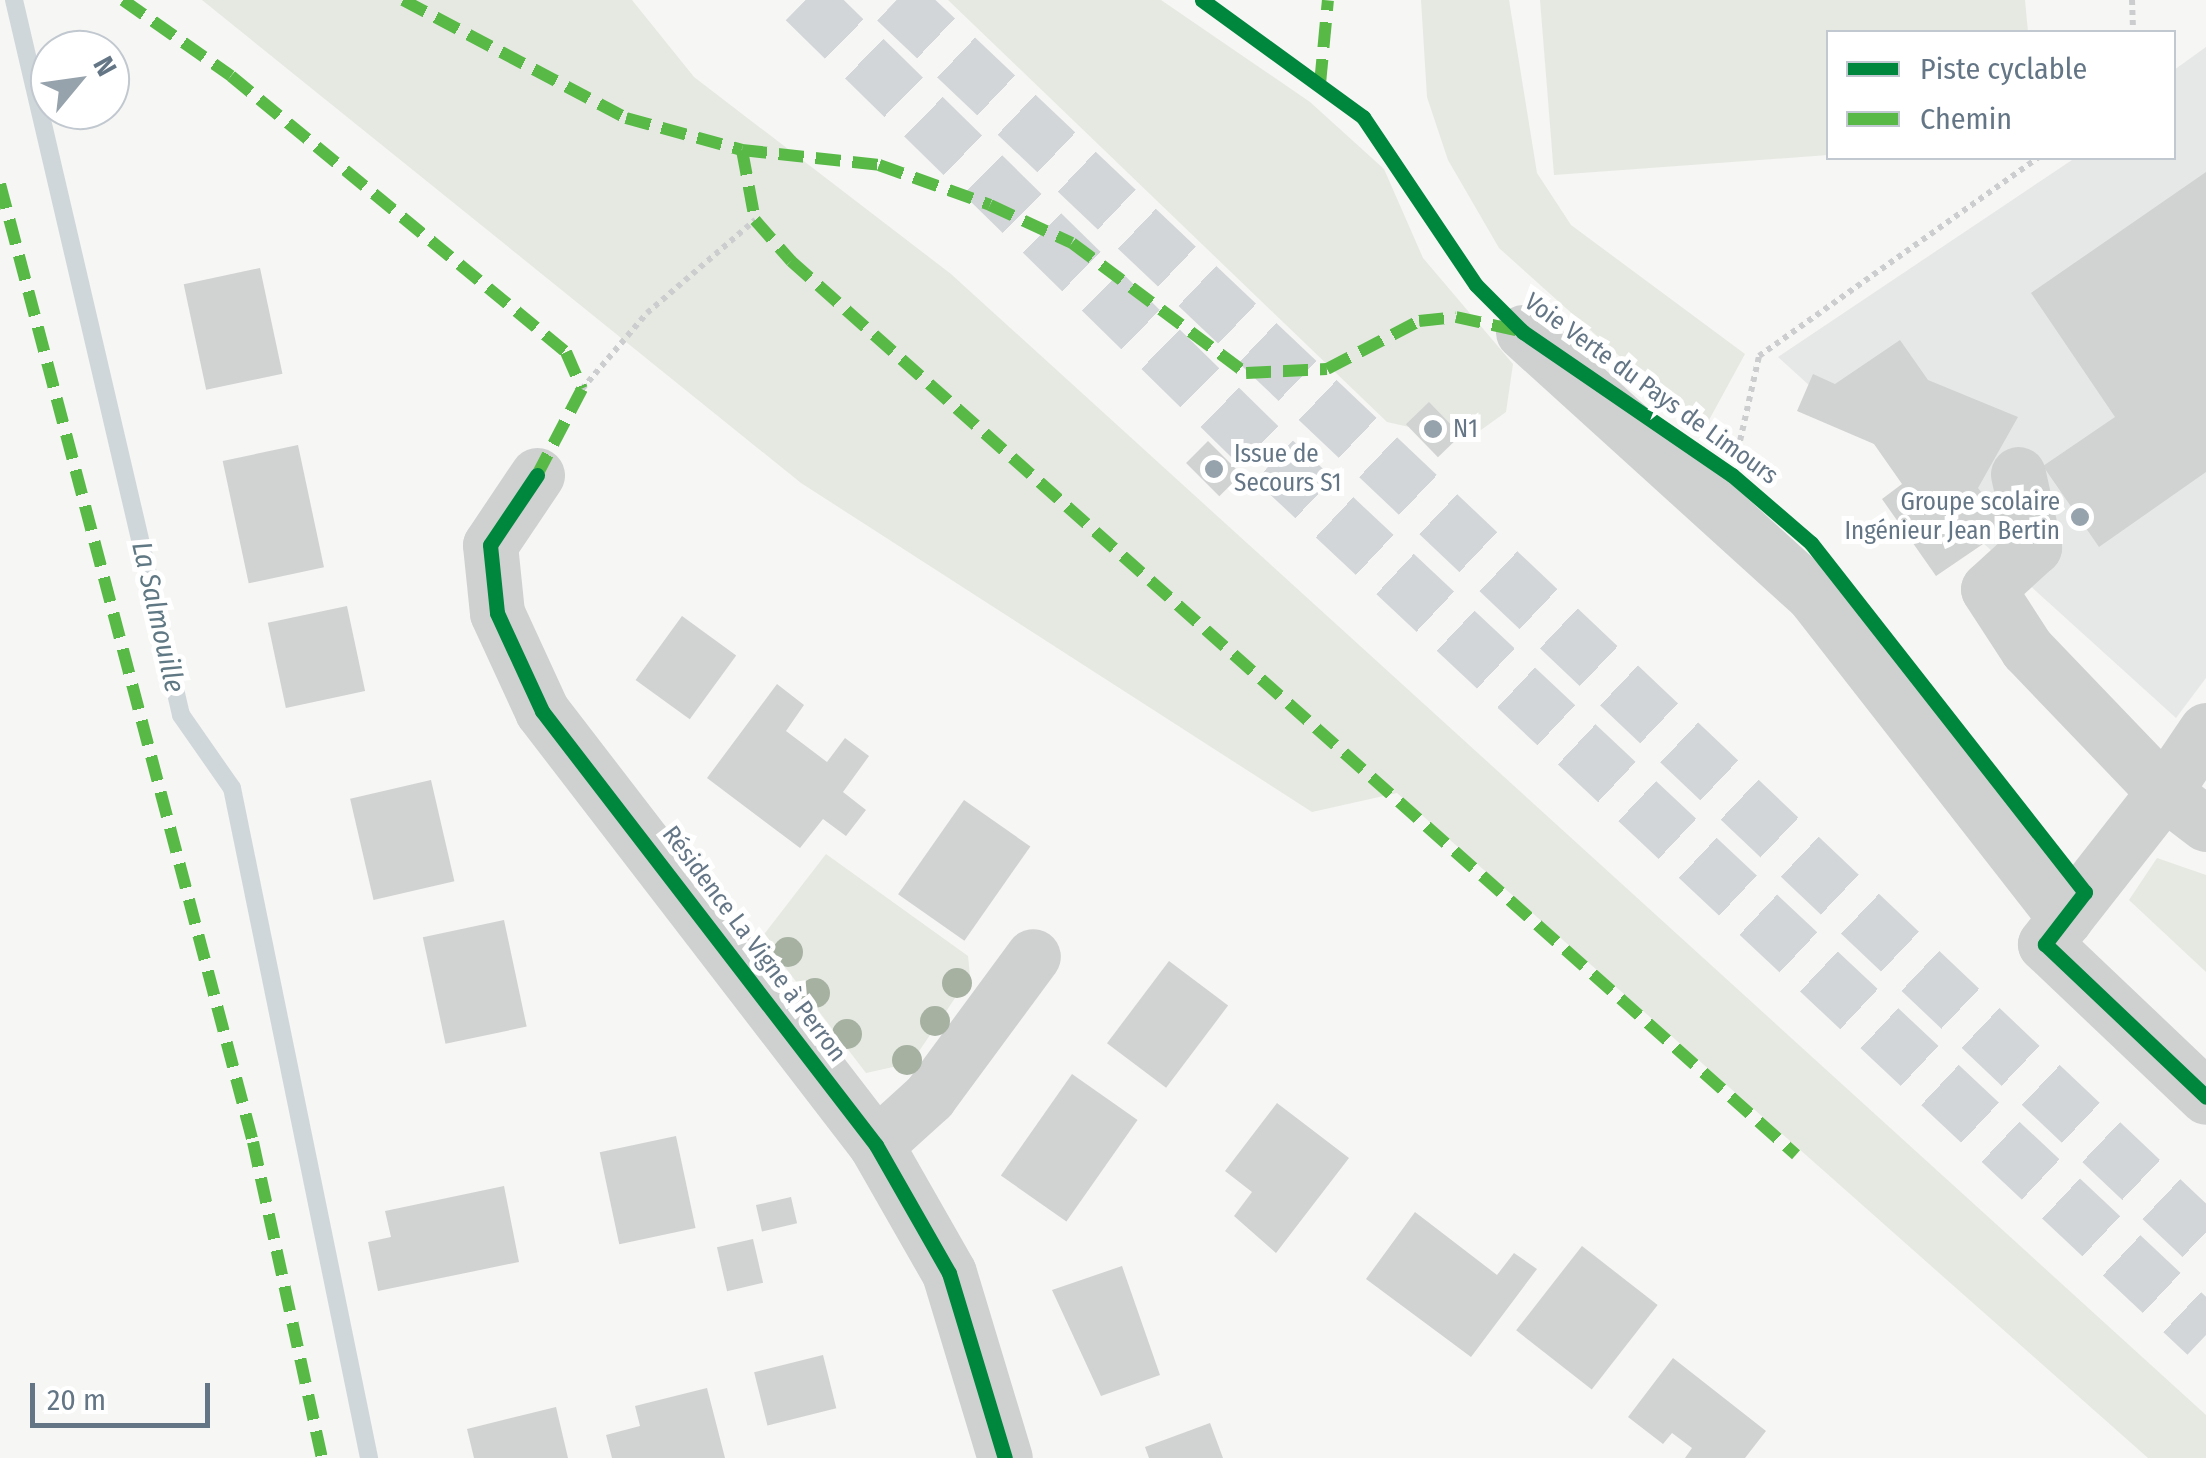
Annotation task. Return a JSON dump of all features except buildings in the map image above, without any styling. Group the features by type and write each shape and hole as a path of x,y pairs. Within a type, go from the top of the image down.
{"street":[{"path":"1523,332 1812,595 2065,918"},
{"path":"2018,474 2034,547 1988,589 2027,650 2185,808"},
{"name":"Résidence La Vigne à Perron","path":"537,475 490,544 497,613 542,711 876,1145 949,1273 992,1456"},
{"path":"2206,730 2185,808 2065,918 2045,944 2206,1097"},
{"path":"876,1145 929,1097 1033,956"}],"path":[{"path":"2132,0 2133,30"},
{"path":"1736,458 1759,356 2035,160"},
{"path":"582,389 647,313 755,220"}],"shaded area":[{"path":"202,0 632,0 694,77 951,274 2206,1415 2206,1458 2148,1458 1397,793 1312,812 801,483"},
{"path":"948,0 1161,0 1310,102 1384,169 1423,258 1513,364 1506,412 1467,440 1387,422"},
{"path":"1421,0 1509,0 1537,173 1571,225 1745,354 1703,431 1499,248 1448,160 1427,97"},
{"path":"1540,0 2025,0 2028,30 1826,30 1826,155 1554,175"},
{"name":"Groupe scolaire Ingénieur Jean Bertin","path":"2206,47 2206,678 2176,718 1778,357 2072,160 2176,160 2176,69"},
{"path":"826,854 968,956 970,976 911,1063 866,1073 762,937"},
{"path":"2157,858 2206,875 2206,972 2129,900"}],"waterway":[{"name":"La Salmouille","path":"14,0 181,715 232,788 369,1458"}],"tunnel":[{"path":"805,0 1274,460 2206,1334"},
{"path":"896,0 2206,1241"}],"marked path":[{"path":"123,0 231,76 566,352 582,389 537,475"},
{"path":"403,0 626,118 742,150 879,165 990,205 1072,243 1246,373 1327,369 1419,321 1456,317 1520,331"},
{"path":"1320,84 1328,0"},
{"path":"742,150 755,220 791,261 1796,1155"},
{"path":"0,184 253,1142 322,1458"}],"cycle path":[{"name":"Voie Verte du Pays de Limours","path":"1202,0 1363,117 1476,285 1523,332 1732,475 1811,543 2085,892 2045,944 2206,1097"},
{"path":"537,475 490,545 497,613 542,711 876,1145 949,1273 1005,1458"}],"place":[{"name":"N1","path":"1433,429"},
{"name":"Issue de Secours S1","path":"1214,469"},
{"name":"Groupe scolaire Ingénieur Jean Bertin","path":"2080,517"}]}
